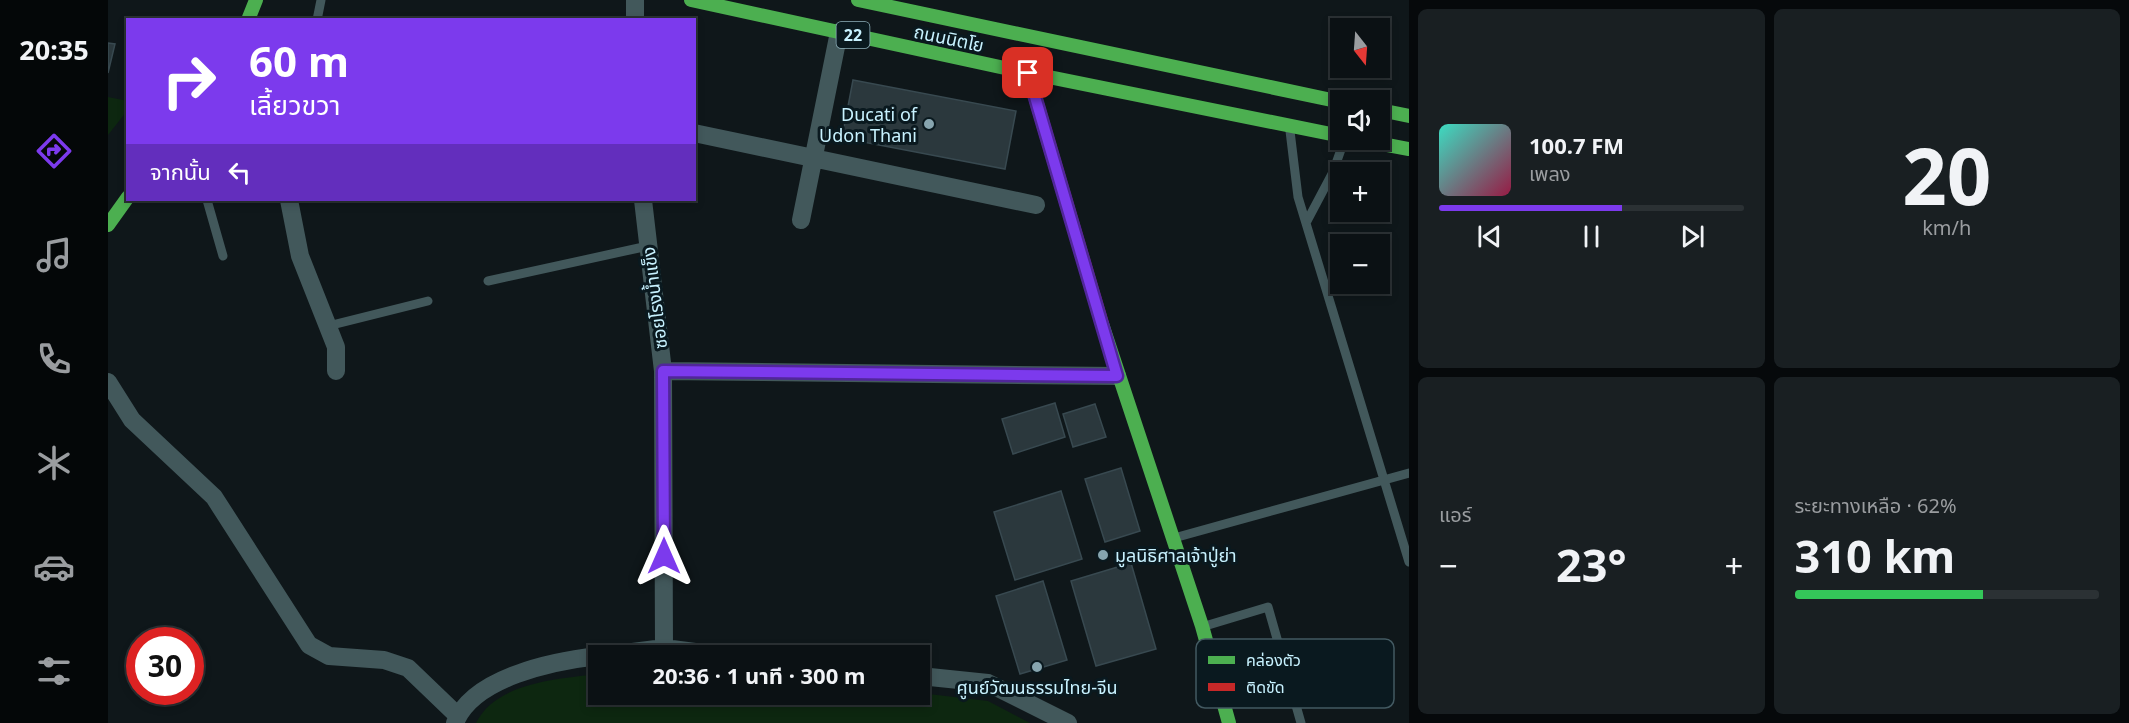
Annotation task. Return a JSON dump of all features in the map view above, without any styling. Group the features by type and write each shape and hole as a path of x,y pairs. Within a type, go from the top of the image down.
{"main road":[{"name":"ถนนนิตโย","path":"691,0 1021,72 1330,134"},
{"name":"ถนนนิตโย","path":"858,0 1019,36 1330,100"},
{"path":"1021,72 1117,376 1206,639"},
{"path":"1390,112 1409,116"},
{"path":"1390,145 1409,149"},
{"path":"108,225 126,200"},
{"path":"1225,708 1229,723"}],"street":[{"path":"635,0 635,18"},
{"path":"801,220 839,32"},
{"path":"696,133 1036,205"},
{"path":"289,201 300,256 336,347 336,370"},
{"name":"ซอยโรงน้ำแข็ง","path":"643,201 663,371 664,645"},
{"path":"663,371 1117,376"},
{"path":"108,382 132,420 214,497 309,645 329,656 384,660 408,668 457,720 461,708 508,676 567,660 588,657"},
{"path":"930,677 988,683 1068,723"}],"lane":[{"path":"317,18 321,0"},
{"path":"1289,125 1294,178 1306,223 1409,562"},
{"path":"1306,223 1333,172 1341,150"},
{"path":"207,201 224,256"},
{"path":"488,281 648,246"},
{"path":"328,326 428,301"},
{"path":"1172,539 1409,473"},
{"path":"1202,626 1268,607 1277,639"},
{"path":"1297,708 1301,723"}],"green space":[{"path":"108,97 126,101 126,112 108,135"},
{"path":"588,675 588,705 930,705 930,694 988,701 1030,723 476,723 485,709 513,691 565,678"}],"building":[{"path":"108,43 115,44 108,73"},
{"name":"Ducati of Udon Thani","path":"853,80 1016,111 1005,169 842,138"},
{"path":"1055,403 1065,437 1013,454 1002,419"},
{"path":"1095,404 1106,437 1073,447 1063,414"},
{"path":"1121,468 1140,531 1105,542 1085,479"},
{"path":"1061,491 1082,559 1015,580 994,512"},
{"path":"1131,563 1156,649 1096,666 1071,581"},
{"path":"1043,581 1067,660 1020,674 996,596"}],"traffic: fast":[{"path":"249,18 256,0"},
{"path":"691,0 1014,70 1330,134"},
{"path":"858,0 1330,100"},
{"path":"1390,112 1409,116"},
{"path":"1390,145 1409,149"},
{"path":"108,225 126,200"},
{"path":"1102,324 1206,639"},
{"path":"1225,708 1229,723"}],"traffic: jam":[{"path":"1028,73 1102,324"}],"place":[{"name":"Ducati of Udon Thani","path":"929,124"},
{"name":"มูลนิธิศาลเจ้าปู่ย่า","path":"1103,555"},
{"name":"ศูนย์วัฒนธรรมไทย-จีน","path":"1037,667"}],"route":[{"path":"664,556 663,371 1117,376 1028,73"}]}
